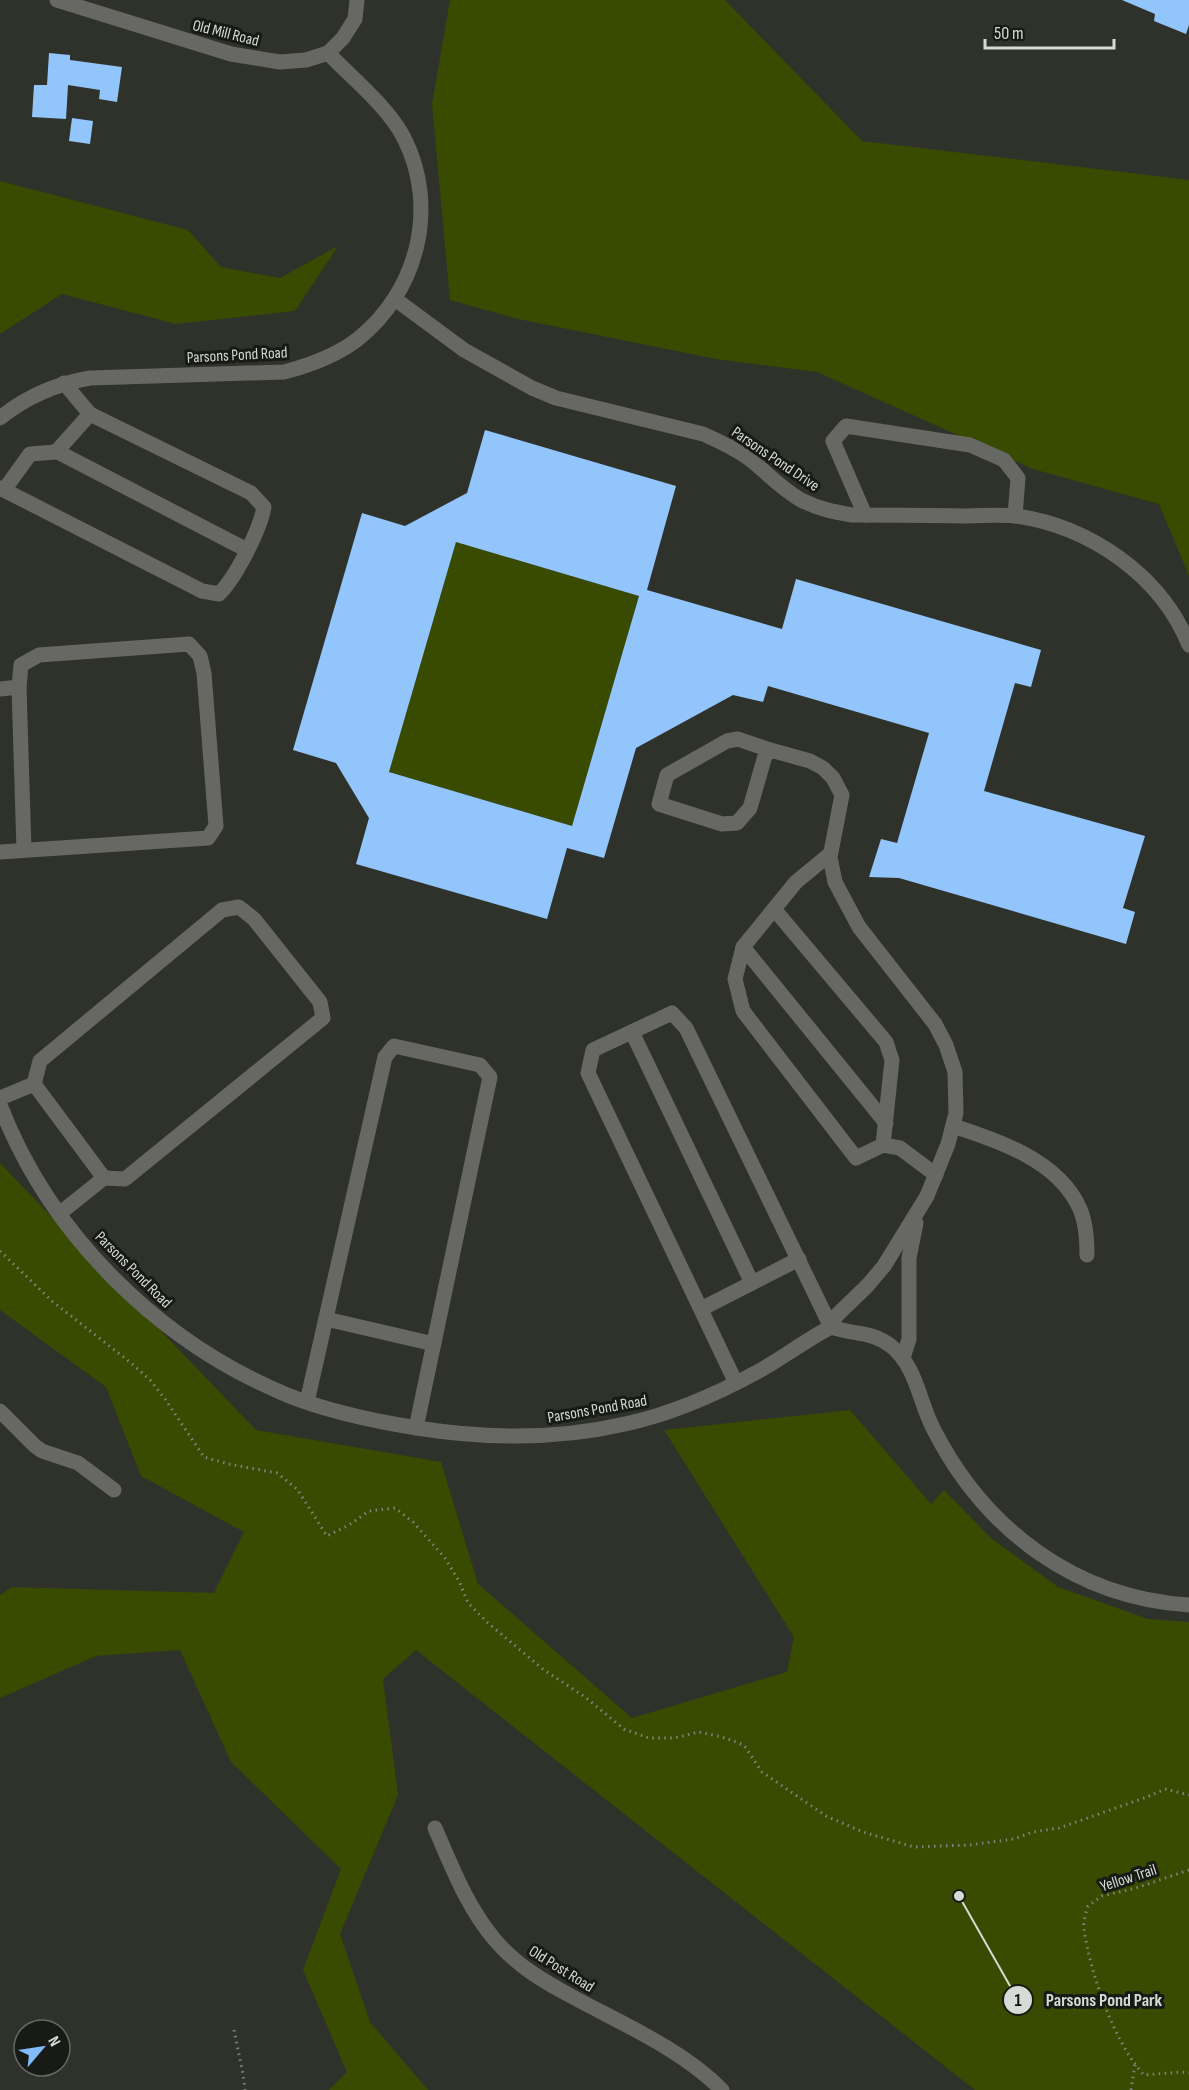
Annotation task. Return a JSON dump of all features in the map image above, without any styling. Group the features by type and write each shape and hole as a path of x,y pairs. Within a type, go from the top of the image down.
{"street":[{"name":"Old Mill Road","path":"57,0 231,54 280,62 306,60 328,53"},
{"path":"328,53 343,39 355,19 357,0"},
{"name":"Parsons Pond Road","path":"0,418 16,405 38,393 64,383 90,378 284,372 309,366 333,355 358,339 379,320 395,299 416,251 421,226 417,175 411,154 395,125 328,53"},
{"name":"Parsons Pond Drive","path":"395,299 464,350 532,388 556,398 703,435 725,444 748,458 786,490 826,510 852,515 1015,516 1044,521 1077,532 1104,547 1129,565 1151,586 1170,610 1189,645"},
{"path":"64,383 90,414 251,493 264,507 261,521 247,550 229,585 219,594 202,591 2,489 30,454 56,451 247,550"},
{"path":"56,451 90,414"},
{"path":"866,515 833,441 846,426 970,445 1004,460 1018,478 1015,516"},
{"path":"0,852 208,838 216,826 204,673 200,656 189,644 39,655 21,665 19,687 24,850"},
{"path":"0,689 19,687"},
{"path":"766,749 750,808 736,823 722,824 659,804 667,775 727,741 738,739 810,760 824,768 833,778 842,795 830,854 835,882 859,927 934,1024 946,1045 955,1072 957,1093 953,1126 936,1175 918,1214 884,1266 836,1316 831,1327"},
{"path":"830,854 796,882 743,947 735,979 743,1011 856,1158 884,1145 900,1148 936,1175"},
{"path":"34,1084 40,1061 222,910 239,907 254,920 320,1002 323,1018 125,1179 104,1178 59,1214"},
{"path":"774,909 886,1042 892,1060 884,1145"},
{"path":"743,947 886,1123"},
{"path":"736,1383 588,1073 592,1050 672,1013 686,1028 831,1327 876,1337 891,1346 903,1358 912,1372 932,1427 950,1460 992,1515 1045,1558 1077,1576 1137,1598 1189,1605"},
{"path":"632,1032 752,1283"},
{"path":"307,1402 385,1057 394,1046 480,1065 490,1077 416,1428"},
{"path":"0,1098 34,1084"},
{"path":"34,1084 104,1178"},
{"name":"Parsons Pond Road","path":"0,1106 24,1158 59,1214 104,1269 136,1301 171,1329 208,1354 247,1376 307,1402 373,1421 455,1434 498,1437 584,1432 626,1424 668,1412 716,1393 761,1370 831,1327"},
{"path":"953,1126 1025,1155 1061,1179 1072,1193 1081,1211 1086,1233 1087,1255"},
{"path":"903,1358 909,1339 909,1258 918,1214"},
{"path":"701,1309 799,1259"},
{"path":"326,1319 434,1344"},
{"path":"0,1411 35,1446 78,1463 114,1490"},
{"name":"Old Post Road","path":"435,1828 462,1889 478,1918 517,1962 541,1979 686,2059 722,2090"}],"path":[{"path":"0,1251 34,1285 150,1380 204,1457 277,1473 297,1489 327,1536 349,1526 369,1510 395,1508 413,1522 446,1558 468,1603 488,1623 544,1670 585,1697 624,1729 649,1738 675,1738 698,1732 744,1745 762,1773 826,1816 863,1832 914,1846 969,1845 1014,1839 1033,1832 1059,1828 1165,1789 1189,1795"},
{"name":"Yellow Trail","path":"1135,2065 1107,2012 1091,1959 1084,1926 1088,1906 1102,1896 1136,1888 1189,1870"},
{"path":"234,2030 245,2090"},
{"path":"1135,2065 1144,2075 1189,2073"},
{"path":"1131,2090 1135,2065"}],"green space":[{"path":"450,0 725,0 862,141 1189,180 1189,576 1159,504 1033,469 817,372 716,359 518,319 450,300 432,104"},
{"path":"0,181 188,230 221,267 280,278 338,246 295,311 176,324 62,294 0,334"},
{"path":"456,542 639,596 572,826 389,772"},
{"path":"0,1163 256,1430 441,1462 478,1584 632,1718 787,1672 794,1637 664,1430 850,1410 931,1504 944,1490 991,1538 1058,1587 1148,1619 1189,1622 1189,2090 975,2090 416,1650 383,1679 398,1795 340,1934 370,2022 428,2090 329,2090 347,2072 303,1970 341,1869 231,1762 180,1650 96,1656 0,1698 0,1595 12,1587 214,1593 244,1532 141,1476 106,1387 0,1310"}],"building":[{"path":"1122,0 1189,0 1189,25 1186,34 1154,21 1155,14"},
{"path":"49,53 70,55 70,60 122,67 117,102 99,99 100,90 68,85 66,119 32,117 34,85 47,85"},
{"path":"72,118 93,121 90,144 69,141"},
{"path":"485,430 676,486 647,590 782,629 796,579 1041,650 1031,687 1015,683 984,791 1145,836 1123,908 1135,912 1126,944 899,878 869,877 881,839 897,843 929,733 768,686 763,702 733,695 636,748 604,858 567,848 547,919 356,864 369,818 336,763 293,750 362,513 405,526 467,493","holes":["456,542 639,596 572,826 389,772"]}],"place":[{"name":"Parsons Pond Park","path":"959,1896"}]}
